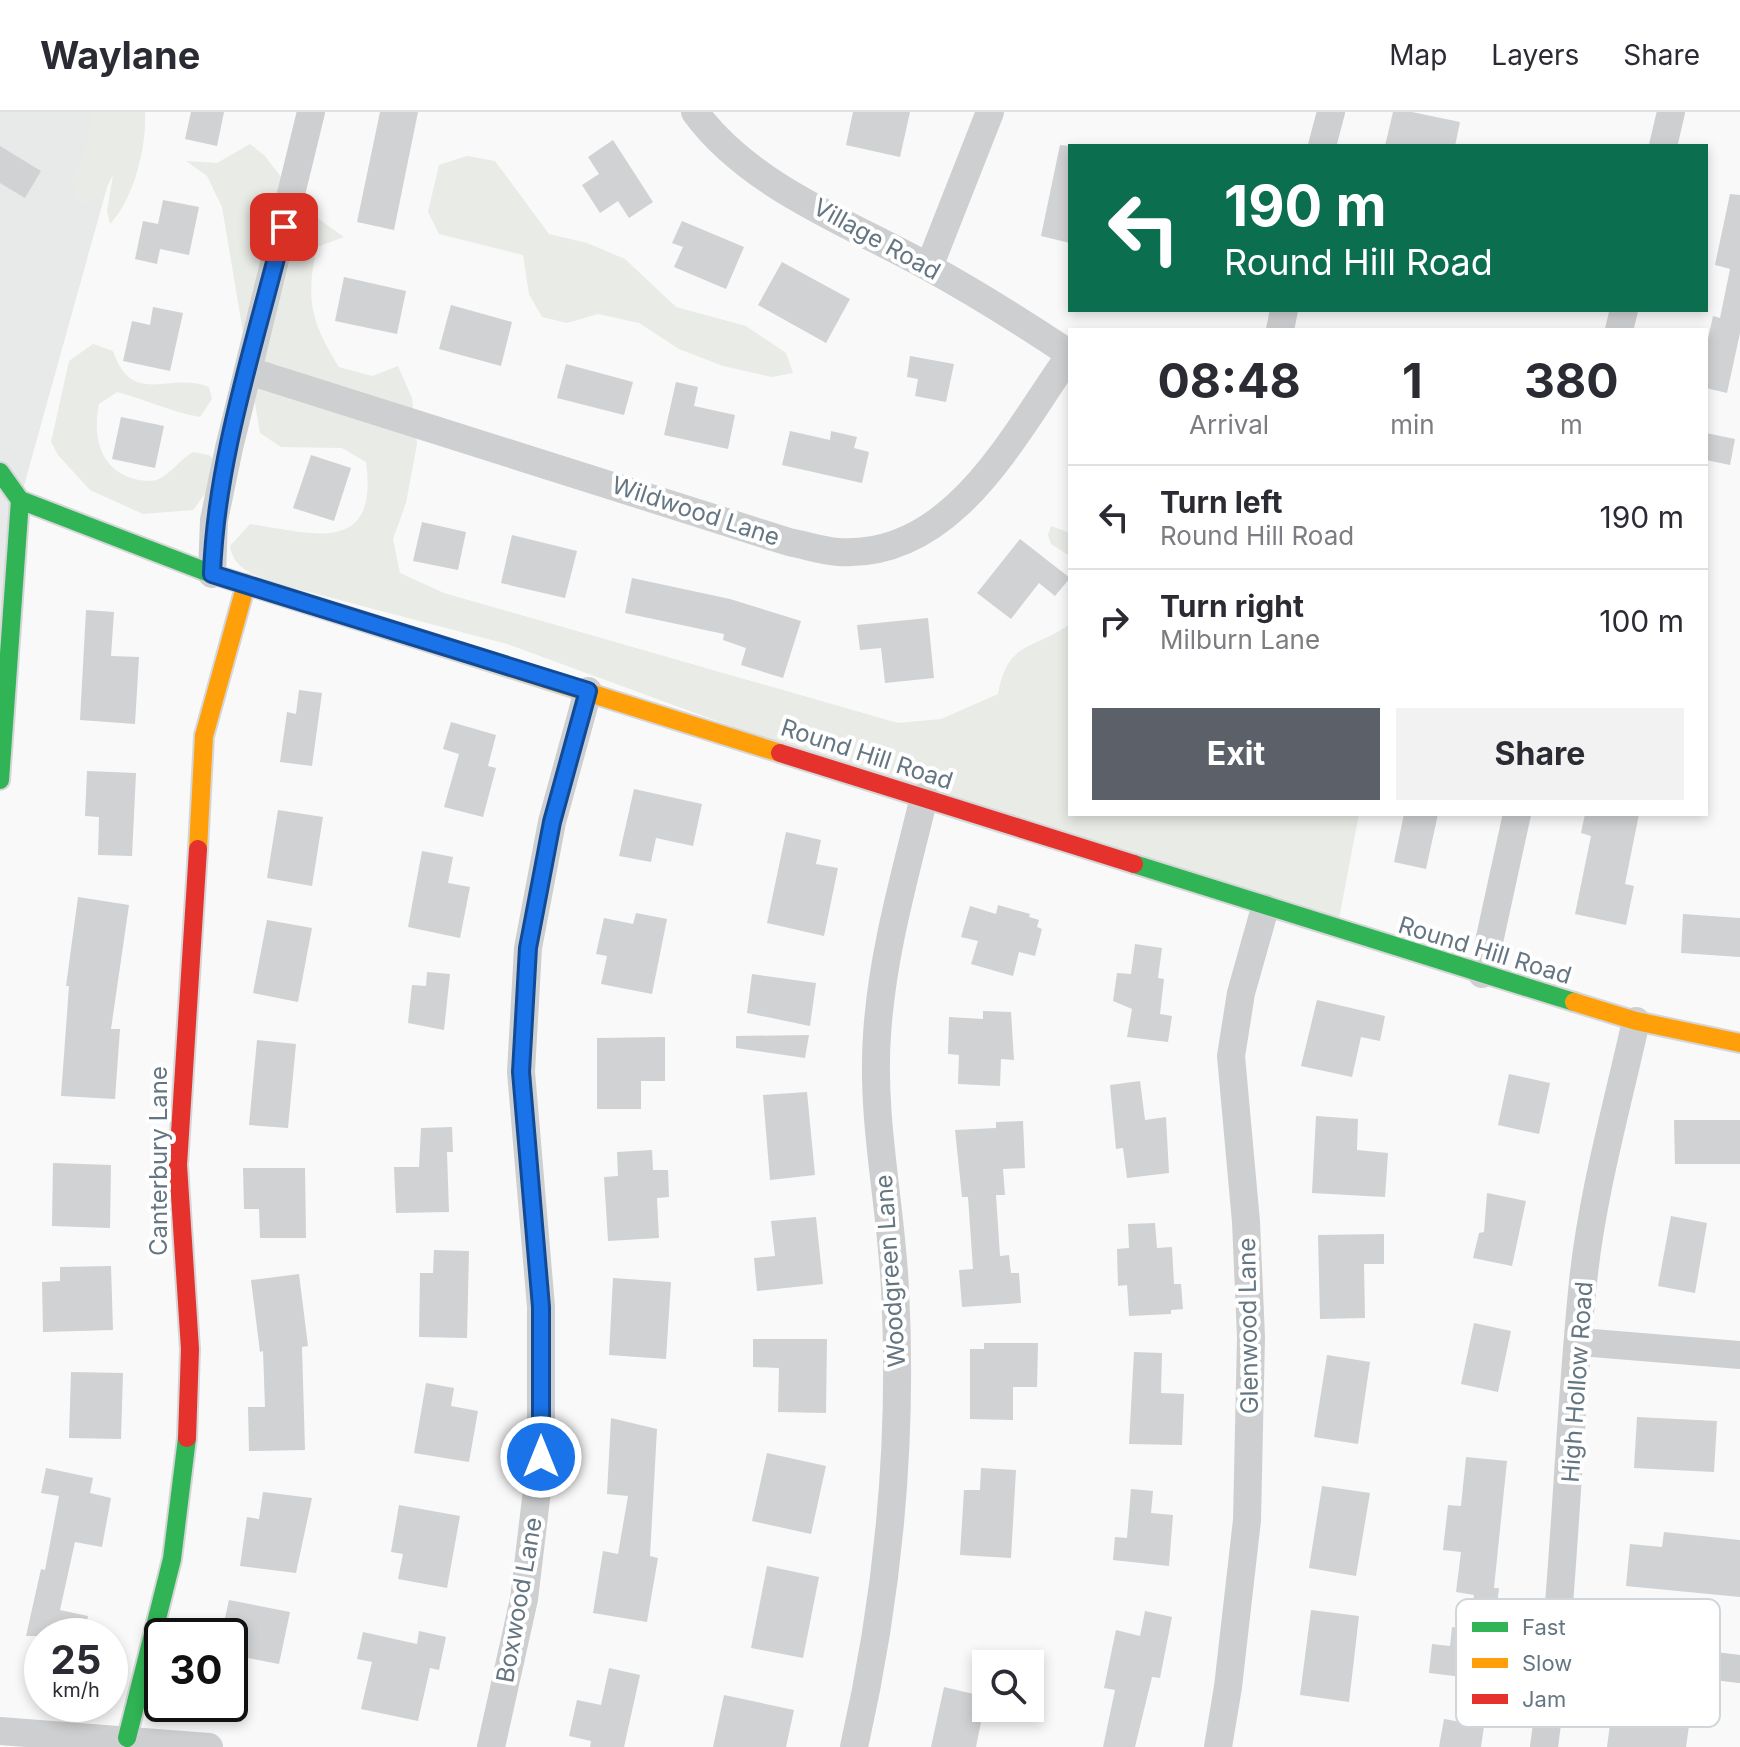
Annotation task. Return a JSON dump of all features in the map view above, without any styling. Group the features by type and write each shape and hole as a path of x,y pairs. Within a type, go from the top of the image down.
{"street":[{"path":"212,574 214,520 311,112"},
{"name":"Village Road","path":"695,112 726,148 786,189 929,267 1068,353"},
{"path":"929,267 990,112"},
{"path":"1323,144 1331,112"},
{"path":"1663,144 1671,112"},
{"name":"Wildwood Lane","path":"249,371 789,542 837,552 898,544 952,513 991,468 1068,357"},
{"path":"0,472 20,500 0,780"},
{"name":"Round Hill Road","path":"20,500 212,574 924,797 1265,908 1636,1021 1740,1043"},
{"name":"Canterbury Lane","path":"127,1738 151,1658 167,1586 186,1446 190,1376 177,1168 182,1068 198,902 202,757 207,722 246,584"},
{"name":"Boxwood Lane","path":"491,1747 524,1599 541,1457 541,1307 521,1072 528,948 552,822 588,691"},
{"name":"Woodgreen Lane","path":"854,1747 874,1649 893,1494 897,1394 895,1289 879,1110 877,1039 883,970 924,797"},
{"path":"1482,974 1517,816"},
{"name":"Glenwood Lane","path":"1218,1747 1247,1520 1251,1337 1246,1222 1231,1056 1241,993 1265,908"},
{"name":"High Hollow Road","path":"1561,1599 1583,1282 1594,1209 1636,1021"},
{"path":"1580,1342 1740,1355"},
{"path":"1720,1666 1740,1669"},
{"name":"High Hollow Road","path":"1544,1747 1547,1727"},
{"path":"0,1731 127,1738 209,1747"}],"shaded area":[{"path":"0,112 128,112 20,500 0,779"},
{"path":"91,112 145,112 144,140 132,187 110,224 107,211 113,175 103,194 85,205 75,197 72,178 84,157"},
{"path":"250,144 265,156 306,210 344,237 317,247 311,281 313,310 322,337 339,367 372,376 398,366 412,398 417,444 406,503 393,539 400,573 444,593 898,723 941,719 998,694 1002,677 1015,655 1068,625 1068,816 1359,816 1337,929 924,797 507,644 271,582 244,569 235,560 230,546 250,524 317,533 336,532 351,526 362,513 367,492 366,462 342,448 281,447 260,433 222,207 207,176 186,161 217,163"},
{"path":"467,156 495,161 549,234 587,243 625,259 676,307 746,326 786,353 793,373 772,377 723,366 679,349 639,323 598,314 567,323 542,317 529,294 523,255 439,234 428,212 439,165"},
{"path":"93,344 113,351 121,368 141,383 194,383 209,387 212,399 200,417 117,392 99,404 97,415 98,437 104,456 118,472 128,477 143,481 159,479 193,452 209,455 218,464 213,483 193,510 143,514 90,490 58,455 51,442 69,361"},
{"path":"1051,526 1068,532 1068,555 1051,544 1048,535"}],"building":[{"path":"191,112 224,112 217,146 185,139"},
{"path":"380,112 418,112 394,230 357,222"},
{"path":"853,112 910,112 900,157 846,145"},
{"path":"1393,112 1412,112 1460,122 1455,144 1385,144"},
{"path":"613,140 653,202 629,218 618,201 600,213 582,185 599,174 588,157"},
{"path":"1060,145 1068,146 1068,243 1041,236"},
{"path":"0,146 41,171 25,198 0,183"},
{"path":"1730,194 1740,195 1740,333 1727,393 1708,388 1708,339 1713,316 1720,318 1730,269 1715,265"},
{"path":"163,200 199,207 189,255 160,249 157,264 135,259 143,221 158,224"},
{"path":"682,221 744,247 726,289 674,267 683,247 672,243"},
{"path":"782,262 850,299 826,343 758,305"},
{"path":"344,277 406,291 397,334 335,321"},
{"path":"451,305 512,322 501,366 439,349"},
{"path":"153,307 183,313 170,371 123,361 132,321 150,325"},
{"path":"910,356 954,364 946,402 915,396 918,379 907,377"},
{"path":"566,364 633,382 624,415 557,398"},
{"path":"676,382 698,387 694,406 735,415 728,449 664,435"},
{"path":"121,417 164,426 155,468 112,459"},
{"path":"790,431 830,440 831,431 857,437 854,448 869,452 862,483 782,465"},
{"path":"1708,433 1735,439 1730,465 1708,460"},
{"path":"311,455 351,468 334,521 293,508"},
{"path":"422,522 466,532 458,570 413,561"},
{"path":"512,535 577,551 565,598 501,583"},
{"path":"1020,539 1068,576 1055,596 1039,583 1011,619 977,593"},
{"path":"632,578 730,599 801,621 783,678 741,665 746,648 723,640 724,634 625,613"},
{"path":"86,610 114,612 111,656 139,657 135,724 80,720"},
{"path":"928,618 934,678 885,683 881,648 860,650 857,625"},
{"path":"299,690 322,693 312,766 280,762 287,712 296,714"},
{"path":"451,722 496,735 488,766 496,768 483,817 444,807 459,754 443,749"},
{"path":"87,771 136,773 132,856 98,855 99,817 85,816"},
{"path":"634,789 702,804 693,846 656,838 651,862 619,856"},
{"path":"278,810 323,817 312,886 267,878"},
{"path":"1404,816 1438,816 1426,869 1394,862"},
{"path":"1585,816 1639,816 1625,884 1634,886 1626,925 1575,914 1591,836 1581,833"},
{"path":"786,832 821,840 816,864 838,868 824,936 767,923"},
{"path":"422,851 453,857 448,883 470,887 460,938 408,927"},
{"path":"78,897 129,905 111,1029 120,1029 115,1099 61,1096 69,986 66,986"},
{"path":"998,905 1030,914 1029,917 1039,920 1037,927 1042,929 1035,956 1019,952 1013,976 971,964 978,941 961,937 970,906 996,914"},
{"path":"636,913 667,919 652,994 601,984 607,956 596,954 604,918 633,924"},
{"path":"1683,914 1740,918 1740,957 1681,953"},
{"path":"267,920 312,928 298,1002 253,993"},
{"path":"1135,944 1162,948 1158,978 1164,979 1160,1014 1172,1016 1168,1042 1127,1037 1132,1009 1113,1001 1117,973 1131,974"},
{"path":"427,972 450,974 444,1030 408,1023 412,985 426,986"},
{"path":"752,974 816,983 810,1026 747,1013"},
{"path":"1317,1000 1385,1016 1380,1041 1361,1037 1352,1077 1301,1066"},
{"path":"983,1011 1011,1012 1014,1060 1001,1059 1000,1086 958,1084 959,1055 948,1054 949,1017 983,1019"},
{"path":"809,1035 805,1058 736,1048 736,1036"},
{"path":"665,1037 665,1081 641,1081 641,1109 597,1109 597,1038"},
{"path":"257,1040 296,1044 288,1128 249,1125"},
{"path":"1509,1074 1550,1083 1539,1134 1498,1125"},
{"path":"1140,1081 1145,1120 1166,1117 1169,1173 1127,1178 1123,1148 1116,1149 1110,1085"},
{"path":"807,1092 815,1175 770,1180 763,1095"},
{"path":"1316,1116 1358,1119 1357,1150 1388,1153 1385,1197 1312,1193"},
{"path":"1674,1120 1740,1120 1740,1164 1675,1164"},
{"path":"1023,1121 1025,1168 1003,1169 1005,1195 996,1195 1000,1256 1009,1255 1011,1273 1019,1273 1021,1303 962,1307 959,1270 973,1269 968,1197 962,1197 955,1130 996,1128 996,1122"},
{"path":"452,1127 453,1152 447,1152 449,1212 396,1213 394,1167 419,1167 421,1128"},
{"path":"652,1150 653,1170 668,1170 669,1197 657,1198 659,1238 608,1241 604,1177 618,1176 617,1152"},
{"path":"53,1163 111,1165 110,1228 52,1226"},
{"path":"243,1168 305,1168 306,1238 260,1238 259,1209 244,1209"},
{"path":"1487,1193 1526,1201 1512,1266 1473,1258 1479,1233 1484,1232"},
{"path":"1671,1216 1707,1223 1695,1293 1658,1286"},
{"path":"816,1217 823,1284 757,1291 754,1258 775,1256 771,1221"},
{"path":"1155,1223 1157,1248 1172,1247 1174,1284 1181,1284 1183,1309 1171,1310 1171,1314 1129,1316 1127,1285 1118,1286 1117,1249 1129,1248 1128,1224"},
{"path":"1384,1234 1384,1264 1364,1264 1365,1318 1320,1319 1318,1235"},
{"path":"434,1250 469,1251 467,1338 419,1337 420,1273 433,1273"},
{"path":"111,1266 113,1330 43,1332 42,1282 60,1281 60,1267"},
{"path":"299,1274 308,1346 302,1347 305,1450 249,1451 248,1407 265,1407 263,1351 260,1352 251,1280"},
{"path":"613,1278 671,1282 666,1359 609,1355"},
{"path":"1474,1323 1511,1331 1498,1392 1461,1384"},
{"path":"753,1339 827,1339 826,1413 778,1412 779,1368 753,1367"},
{"path":"984,1343 1038,1343 1037,1387 1013,1387 1013,1420 970,1419 970,1349 984,1349"},
{"path":"1134,1352 1162,1353 1161,1393 1184,1394 1182,1445 1129,1444"},
{"path":"1327,1355 1370,1362 1358,1444 1314,1437"},
{"path":"71,1372 123,1373 121,1439 69,1438"},
{"path":"426,1383 454,1388 451,1406 478,1411 469,1462 414,1453"},
{"path":"1637,1417 1717,1421 1714,1472 1634,1468"},
{"path":"611,1418 657,1429 650,1556 658,1558 647,1622 593,1613 603,1551 618,1554 628,1496 607,1494"},
{"path":"767,1453 826,1466 811,1534 752,1521"},
{"path":"1466,1457 1507,1461 1494,1588 1499,1588 1498,1599 1473,1599 1474,1595 1456,1592 1461,1552 1443,1550 1448,1505 1461,1506"},
{"path":"46,1468 93,1478 90,1493 111,1498 102,1547 75,1542 60,1610 88,1618 30,1618 41,1569 45,1570 59,1496 41,1493"},
{"path":"981,1468 1016,1470 1011,1558 960,1555 964,1490 980,1490"},
{"path":"1322,1486 1370,1493 1356,1576 1309,1568"},
{"path":"1131,1489 1153,1491 1151,1513 1173,1515 1169,1566 1113,1560 1115,1537 1127,1538"},
{"path":"263,1492 312,1498 296,1573 240,1566 247,1517 259,1519"},
{"path":"399,1505 460,1516 447,1588 398,1579 403,1554 391,1552"},
{"path":"1664,1532 1740,1540 1740,1597 1626,1586 1630,1544 1662,1547"},
{"path":"767,1566 819,1577 803,1658 751,1648"},
{"path":"229,1600 290,1612 279,1664 248,1658 248,1618 225,1618"},
{"path":"1311,1610 1359,1616 1349,1702 1300,1695"},
{"path":"1145,1611 1172,1617 1160,1678 1152,1677 1135,1747 1103,1747 1115,1690 1104,1688 1116,1630 1140,1636"},
{"path":"1452,1627 1456,1627 1456,1676 1429,1673 1432,1644 1450,1646"},
{"path":"419,1631 446,1637 439,1670 430,1668 418,1721 361,1709 372,1662 357,1659 363,1632 417,1644"},
{"path":"609,1668 640,1675 624,1747 590,1747 591,1741 569,1736 577,1700 601,1705"},
{"path":"944,1687 972,1694 972,1722 981,1722 976,1747 931,1747"},
{"path":"724,1695 794,1710 786,1747 713,1747"},
{"path":"1444,1719 1456,1721 1456,1727 1484,1727 1481,1747 1439,1747"},
{"path":"1610,1727 1689,1727 1686,1747 1607,1747"}],"traffic: fast":[{"path":"0,472 20,500 212,574 409,636"},
{"path":"0,780 20,500"},
{"path":"1134,864 1574,1002"},
{"path":"127,1738 172,1559 187,1438"}],"traffic: slow":[{"path":"198,849 204,736 246,584"},
{"path":"409,636 780,753"},
{"path":"1574,1002 1636,1021 1740,1043"}],"traffic: jam":[{"path":"780,753 1134,864"},
{"path":"187,1438 190,1349 178,1165 198,849"}],"route":[{"path":"284,227 214,520 212,574 588,691 552,822 528,948 521,1072 525,1148 541,1307 541,1457"}]}
